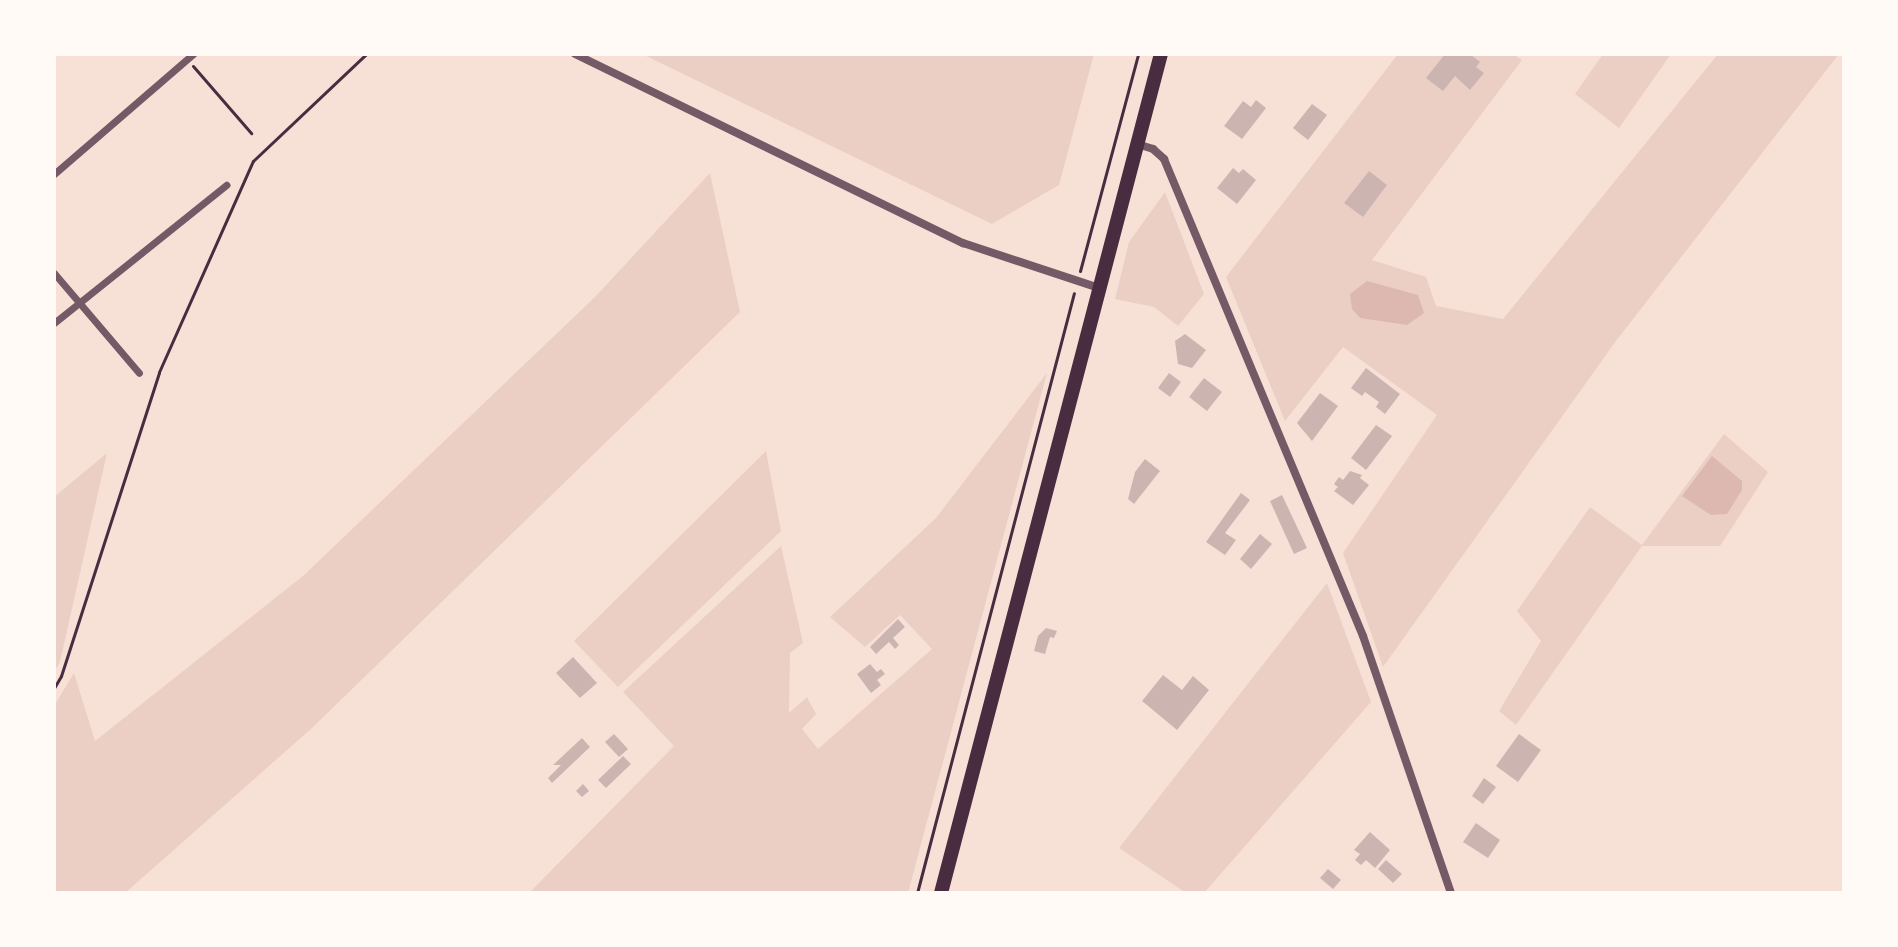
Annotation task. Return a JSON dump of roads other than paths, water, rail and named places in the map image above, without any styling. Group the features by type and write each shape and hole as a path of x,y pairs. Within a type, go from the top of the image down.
{"main road":[{"path":"941,893 1161,54"}],"street":[{"path":"575,54 963,243 1099,288"},
{"path":"54,174 190,57"},
{"path":"1137,144 1161,155 1183,203 1363,636 1451,893"},
{"path":"54,323 226,185"},
{"path":"54,273 139,373"}]}
